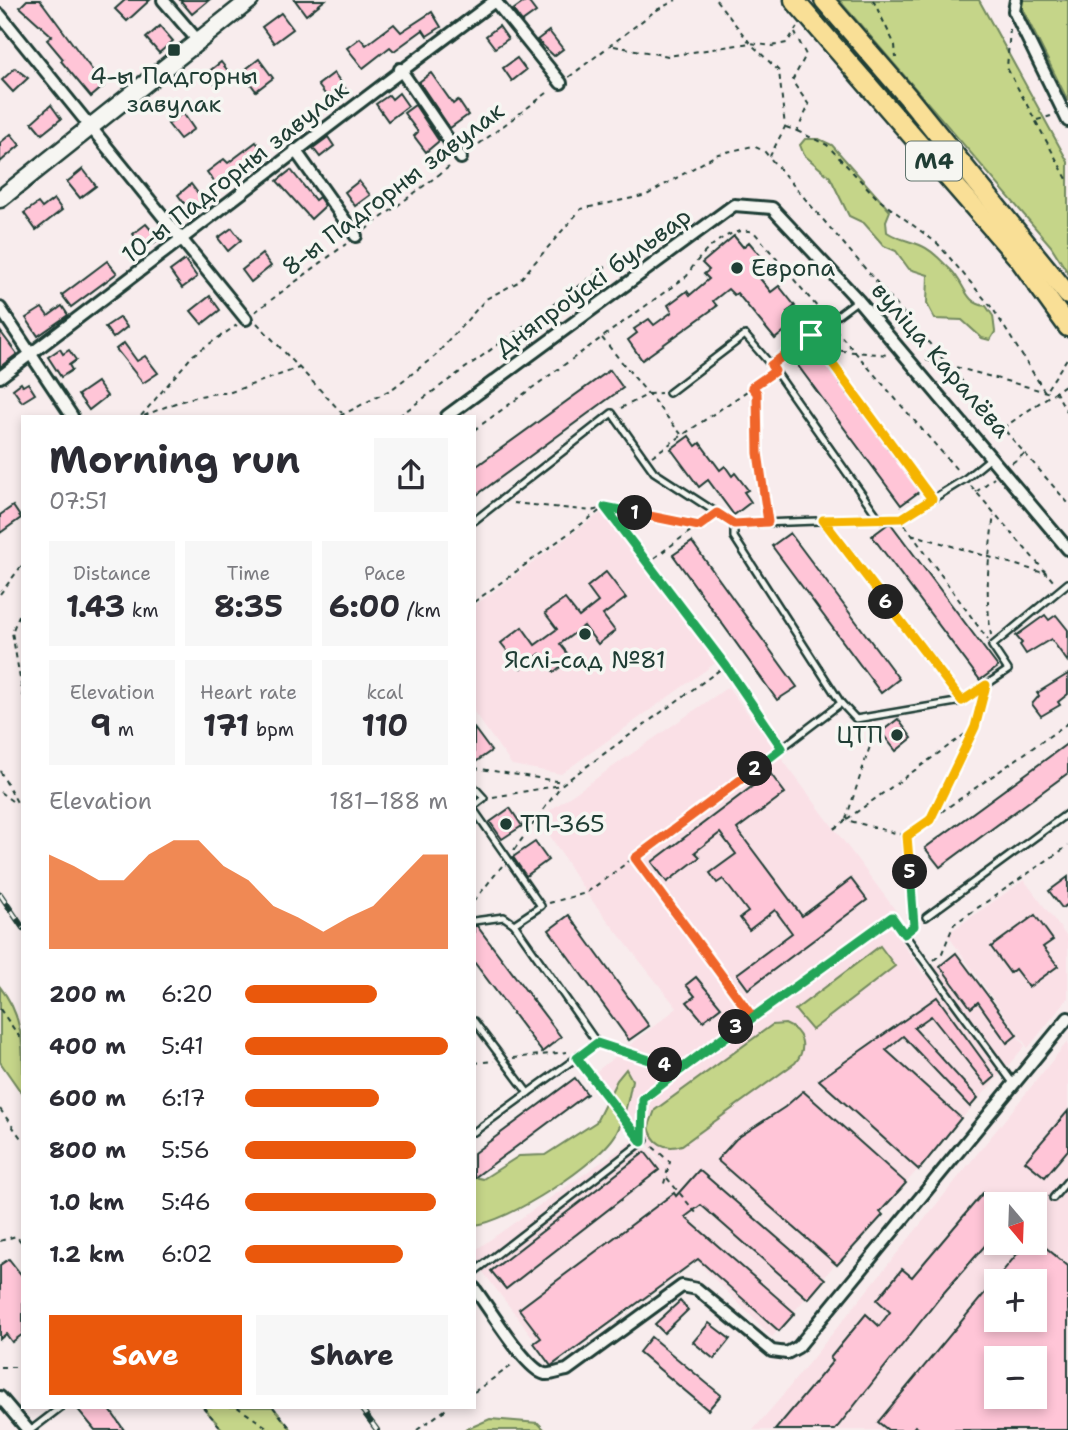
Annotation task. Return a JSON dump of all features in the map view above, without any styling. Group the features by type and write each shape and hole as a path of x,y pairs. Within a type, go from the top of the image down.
{"main road":[{"name":"М4","path":"794,0 1019,259 1068,327"},
{"name":"М4","path":"824,0 907,96 1068,295"}],"street":[{"path":"163,0 199,41"},
{"path":"0,200 250,0"},
{"path":"496,0 561,83"},
{"name":"10-ы Падгорны завулак","path":"0,377 185,239 400,69 496,0"},
{"path":"1015,6 1068,121"},
{"path":"0,15 248,317"},
{"path":"400,69 461,158"},
{"path":"295,150 356,236"},
{"name":"Дняпроўскі бульвар","path":"448,415 734,205 772,208"},
{"name":"вуліца Каралёва","path":"772,208 858,300 1068,549"},
{"path":"0,308 71,415"},
{"path":"476,1291 524,1357 535,1369 547,1375 567,1370 668,1293 682,1286 697,1289 772,1351 787,1353 798,1347 1015,1086 1068,1018"},
{"path":"0,1397 29,1430"}],"lane":[{"path":"771,365 858,300"},
{"path":"669,393 745,335 771,365 878,517"},
{"path":"476,519 612,413 654,472 734,524 902,518 992,457"},
{"path":"823,520 962,701"},
{"path":"734,524 734,537 841,703 856,719 962,701 1008,670 992,646 1068,583"},
{"path":"782,748 841,703"},
{"path":"476,789 484,798 476,806"},
{"path":"476,811 541,906 514,924"},
{"path":"926,917 1068,813"},
{"path":"476,921 504,917 514,924 597,1043 476,1131"},
{"path":"900,928 1015,1086"},
{"path":"476,1024 528,1093"},
{"path":"476,1270 643,1141"},
{"path":"1053,1198 1068,1180"},
{"path":"29,1430 58,1409"}],"path":[{"name":"8-ы Падгорны завулак","path":"144,415 193,355 248,317 655,11 676,0"},
{"path":"716,0 750,43 779,71 785,127 770,157"},
{"path":"873,0 895,46 897,66"},
{"path":"1015,6 1009,33 1007,68 1068,181"},
{"path":"613,45 668,56 750,43 772,46 787,43 797,27"},
{"path":"793,30 806,55 792,81 808,105 797,131"},
{"path":"1036,120 1053,115"},
{"path":"785,127 827,145 878,199 938,244 993,309 1045,392"},
{"path":"248,317 342,415 392,389 435,356 486,299 518,282 581,209 647,195 718,154 752,146 770,157 1068,503"},
{"path":"400,415 615,260 652,265"},
{"path":"811,335 932,499"},
{"path":"602,338 682,435"},
{"path":"821,349 905,355 1051,393"},
{"path":"1045,392 1068,357"},
{"path":"145,415 217,392 228,393 299,368"},
{"path":"646,460 775,371"},
{"path":"1003,428 1068,383"},
{"path":"752,387 757,393 758,453 768,522"},
{"path":"1055,391 1068,413"},
{"path":"612,413 649,394 669,393"},
{"path":"499,502 592,510 605,507 699,526"},
{"path":"541,906 586,893 782,748 726,666 605,507"},
{"path":"476,601 605,507"},
{"path":"646,564 717,513"},
{"path":"992,646 986,603 988,557 995,513"},
{"path":"902,518 909,534 992,646"},
{"path":"909,534 1048,574"},
{"path":"0,594 21,567"},
{"path":"21,611 12,632 21,684"},
{"path":"476,898 563,784 726,666"},
{"path":"930,820 975,727 986,685"},
{"path":"846,820 881,715"},
{"path":"846,820 907,836 1068,723"},
{"path":"834,829 975,727"},
{"path":"476,768 563,784"},
{"path":"0,771 19,806"},
{"path":"484,798 563,784"},
{"path":"0,792 19,806"},
{"path":"907,836 914,926"},
{"path":"926,966 942,953 954,924 1068,846"},
{"path":"635,858 751,1015"},
{"path":"643,1141 643,1099 751,1015 892,917 900,928"},
{"path":"904,934 926,917"},
{"path":"0,1009 21,1039"},
{"path":"597,1043 680,1070"},
{"path":"476,1063 589,1049"},
{"path":"577,1058 643,1141 670,1162 663,1187"},
{"path":"0,1109 21,1138"},
{"path":"667,1178 696,1214"},
{"path":"0,1241 16,1236 21,1242"},
{"path":"476,1390 524,1357"},
{"path":"0,1367 21,1367"},
{"path":"205,1409 223,1430"},
{"path":"240,1409 271,1430"},
{"path":"275,1409 292,1430"},
{"path":"416,1430 446,1409"}],"shaded area":[{"name":"Яслі-сад №81","path":"603,511 717,662 561,774 512,765 476,715 476,605"},
{"path":"728,687 905,923 895,932 924,975 957,951 1025,1046 772,1337 692,1256 553,1364 476,1263 476,1250 636,1138 670,1172 593,1074 677,1008 586,893 539,818"},
{"path":"1024,880 1068,938 1068,998 1028,1048 947,934"},
{"path":"1068,1041 1068,1430 753,1430 778,1401"}],"green space":[{"path":"839,0 979,0 1068,162 1068,273 1051,246"},
{"path":"1018,0 1068,0 1068,101"},
{"path":"805,139 819,139 832,145 890,211 886,221 887,232 930,251 956,276 973,301 986,306 993,316 995,332 990,340 982,338 962,320 935,319 927,304 928,275 909,269 896,251 884,246 864,223 849,216 830,177 804,155 800,145"},
{"path":"880,946 895,966 812,1030 795,1010"},
{"path":"0,987 15,1012 19,1025 21,1092 0,1062"},
{"path":"785,1024 796,1031 802,1040 801,1052 795,1063 682,1145 670,1147 656,1141 649,1126 655,1110 772,1025"},
{"path":"626,1069 632,1080 620,1126 608,1145 574,1174 530,1203 489,1222 476,1225 476,1177 483,1179 519,1156 545,1155 596,1122 617,1080"},
{"path":"205,1409 275,1409 292,1430 223,1430"},
{"path":"490,1419 538,1423 545,1430 465,1430"}],"building":[{"path":"27,0 40,0 104,86 91,97 47,40 52,36 20,7"},
{"path":"125,0 150,0 127,21 115,9"},
{"path":"180,0 209,0 192,14"},
{"path":"295,0 325,0 306,15"},
{"path":"527,0 536,12 522,22 513,10"},
{"path":"432,12 441,27 427,36 423,30 394,51 390,47 363,68 347,48 360,38 366,45 394,24 401,32"},
{"path":"281,13 293,29 274,43 262,27"},
{"path":"160,26 173,41 159,53 146,38"},
{"path":"499,26 508,39 495,48 486,36"},
{"path":"549,31 563,49 554,56 537,40"},
{"path":"517,58 526,70 512,81 503,68"},
{"path":"259,59 273,78 256,91 242,72"},
{"path":"221,62 232,76 218,87 207,73"},
{"path":"15,68 28,78 13,92 2,80"},
{"path":"334,73 348,92 332,103 318,85"},
{"path":"431,73 453,104 458,100 468,115 450,128 419,82"},
{"path":"399,93 408,106 388,121 376,104 389,95 392,99"},
{"path":"51,105 61,119 42,134 32,122"},
{"path":"415,105 439,141 426,152 414,136 418,132 404,113"},
{"path":"183,113 194,129 180,139 168,124"},
{"path":"11,134 20,145 0,162 0,143"},
{"path":"328,137 334,146 320,157 313,148"},
{"path":"256,142 268,158 253,169 249,163 218,187 207,172 224,159 228,163"},
{"path":"83,169 96,186 80,198 67,182"},
{"path":"291,170 315,200 319,197 325,206 311,219 277,181"},
{"path":"359,181 370,195 355,206 345,192"},
{"path":"191,184 203,200 190,211 178,195"},
{"path":"54,199 62,210 36,230 24,213 38,203 42,208"},
{"path":"146,224 159,239 145,249 133,234"},
{"path":"232,228 241,240 228,251 218,238"},
{"path":"734,236 743,247 749,242 769,266 758,276 771,292 779,286 795,306 787,312 795,322 775,339 737,293 734,295 728,289 713,301 717,306 642,360 628,340 637,333 634,329 649,319 654,325 672,312 668,305 687,291 690,295 709,279 704,274 709,270 702,263"},
{"path":"262,254 271,266 251,282 242,270"},
{"path":"185,260 197,277 182,288 170,271"},
{"path":"107,261 117,273 71,307 62,295"},
{"path":"210,296 220,310 202,324 191,311"},
{"path":"62,306 68,315 38,336 26,318 42,308 48,316"},
{"path":"120,317 127,327 113,338 105,327"},
{"path":"0,331 17,354 0,367"},
{"path":"124,343 137,361 145,356 158,373 143,383 116,349"},
{"path":"60,349 63,354 69,350 76,360 69,365 72,370 61,377 48,357"},
{"path":"815,349 920,491 901,505 796,363"},
{"path":"610,370 623,388 476,496 476,467"},
{"path":"97,382 107,396 89,410 78,395"},
{"path":"21,383 23,386 28,383 35,394 22,402 13,389"},
{"path":"689,436 696,446 700,443 720,470 725,466 732,476 735,473 748,490 744,492 751,502 734,515 708,480 699,487 671,449"},
{"path":"13,506 21,518 0,533 0,515"},
{"path":"891,524 998,667 980,680 872,536"},
{"path":"790,533 899,679 881,693 772,546"},
{"path":"692,542 797,687 777,700 673,555"},
{"path":"606,572 626,598 603,615 615,631 598,644 584,626 560,644 571,658 554,672 540,654 521,668 501,643 522,627 535,645 557,629 545,613 565,599 579,617 598,602 587,587"},
{"path":"1045,615 1049,620 1056,615 1068,630 1068,662 1051,639 1026,654 1020,645 1022,643 1016,636"},
{"path":"1068,674 1068,694 1058,702 1060,705 1041,716 1032,704 1039,696 1037,693"},
{"name":"ЦТП","path":"898,719 912,738 896,751 881,732"},
{"path":"476,731 491,751 476,762"},
{"path":"1068,743 1068,773 940,867 925,848"},
{"path":"770,773 785,793 737,829 802,916 851,879 867,900 748,989 737,974 792,933 775,910 749,930 740,918 748,912 723,879 717,883 710,873 736,854 720,833 695,852 700,857 667,882 652,862"},
{"name":"ТП-365","path":"510,808 522,826 502,839 490,822"},
{"path":"535,842 548,860 526,876 513,857"},
{"path":"1068,877 1068,904 1062,908 1049,891"},
{"path":"569,915 649,1026 629,1040 549,930"},
{"path":"1035,915 1053,940 1043,947 1058,966 1029,987 1015,969 1010,973 991,947"},
{"path":"476,926 561,1037 542,1052 476,965"},
{"path":"956,953 1017,1035 1007,1043 978,1002 971,1008 940,966"},
{"path":"696,977 721,1007 703,1021 687,1002 695,996 686,985"},
{"path":"937,997 995,1077 986,1085 931,1016 914,1028 978,1098 970,1107 903,1036 886,1050 961,1118 919,1170 819,1080"},
{"path":"575,1078 587,1094 476,1177 476,1152"},
{"path":"803,1091 906,1183 880,1212 883,1215 837,1265 717,1160 736,1139 785,1107"},
{"path":"1068,1111 1068,1150 1045,1177 1025,1161"},
{"path":"645,1152 659,1170 506,1289 491,1271"},
{"path":"699,1170 825,1279 808,1299 701,1205 685,1217 795,1313 779,1331 698,1259 551,1366 534,1343 541,1338 519,1309 674,1193 676,1196"},
{"path":"984,1194 984,1247 941,1296 835,1430 775,1430 833,1361 830,1358 866,1314 879,1326 890,1312 877,1300 902,1269 912,1277"},
{"path":"1047,1249 1068,1266 1068,1430 921,1430 915,1426 912,1430 888,1430 878,1422 984,1294 984,1332 1047,1332 1047,1269 1005,1269 1016,1255 1047,1255"},
{"path":"9,1259 21,1274 21,1335 12,1342 6,1334 0,1339 0,1265"},
{"path":"680,1301 688,1310 664,1333 655,1324"},
{"path":"709,1323 730,1339 714,1359 693,1342"},
{"path":"651,1337 721,1395 708,1410 639,1352"},
{"path":"78,1409 109,1409 124,1430 95,1430"}],"railway":[{"path":"0,894 21,925"},
{"path":"361,1409 377,1430"}],"place":[{"name":"4-ы Падгорны завулак","path":"174,50"},
{"name":"Европа","path":"737,268"},
{"name":"Яслі-сад №81","path":"585,634"},
{"name":"ЦТП","path":"897,735"},
{"name":"ТП-365","path":"506,824"}],"route":[{"path":"811,335 771,365 775,371 752,387 757,393 758,453 768,522 734,524 717,513 699,526 605,507 726,666 782,748 635,858 751,1015 643,1099 645,1140 642,1142 577,1058 597,1043 680,1070 751,1015 892,917 904,934 914,926 907,836 930,820 975,727 986,685 962,701 823,520 902,518 932,499 811,335"}]}
